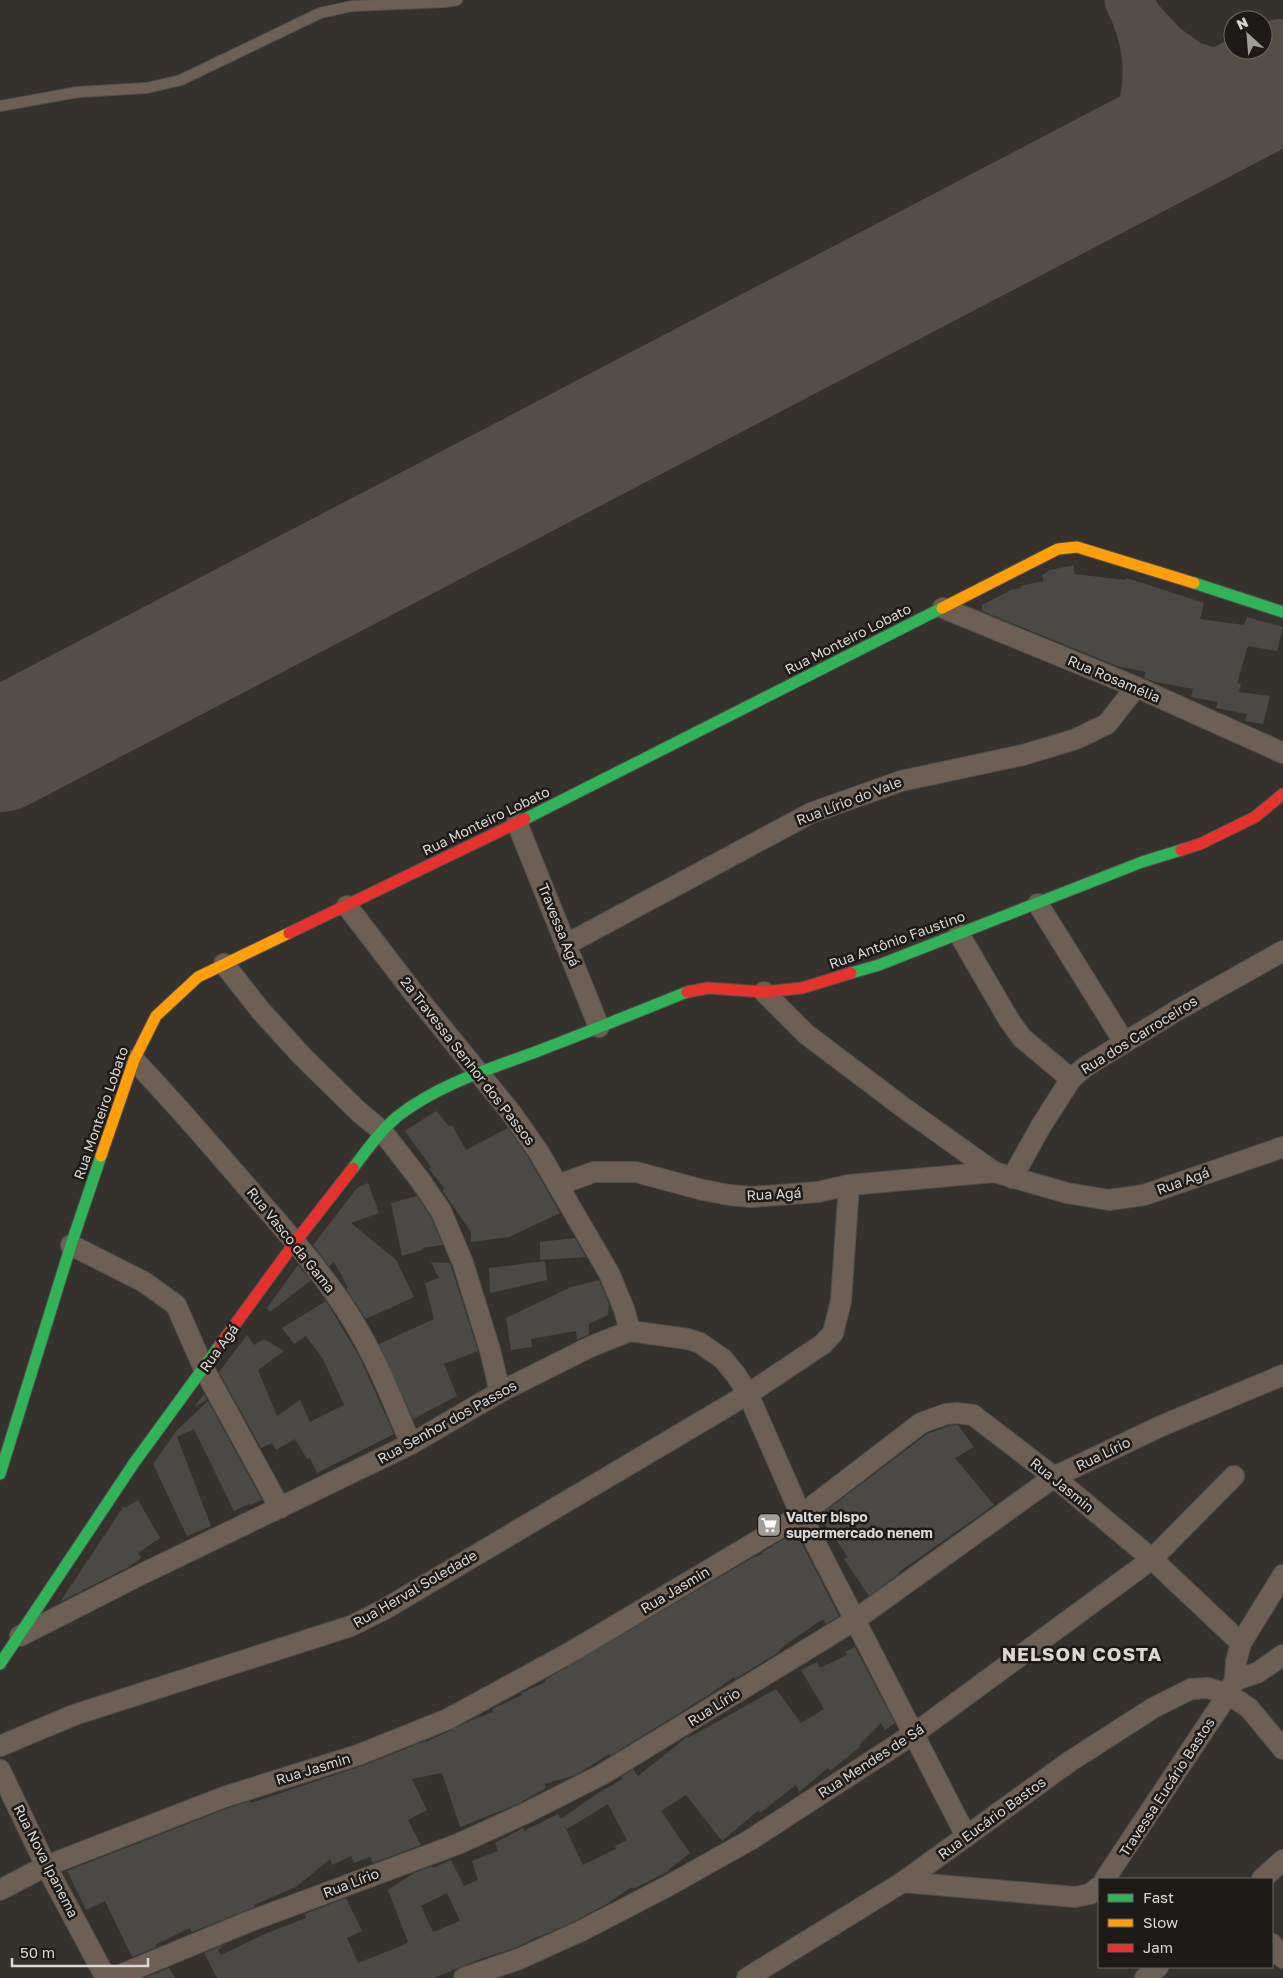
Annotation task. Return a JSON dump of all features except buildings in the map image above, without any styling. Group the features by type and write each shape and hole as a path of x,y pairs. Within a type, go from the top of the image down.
{"street":[{"name":"Rua Monteiro Lobato","path":"0,1474 71,1245 134,1060 156,1016 198,977 518,823 1058,549 1077,547 1283,612"},
{"name":"Rua Rosamélia","path":"943,608 1136,688 1283,754"},
{"name":"Rua Lírio do Vale","path":"567,944 811,813 901,781 1023,755 1076,739 1107,724 1136,688"},
{"name":"Rua Antônio Faustino","path":"477,1072 687,992 708,988 764,992 802,988 879,965 1142,862 1200,844 1255,817 1283,794"},
{"name":"Travessa Agá","path":"518,823 599,1027"},
{"path":"1038,904 1124,1042"},
{"name":"2ª Travessa Senhor dos Passos","path":"346,906 538,1151 609,1273 624,1309 630,1331"},
{"path":"959,934 1009,1020 1022,1038 1071,1079"},
{"name":"Rua dos Carroceiros","path":"1003,1175 1071,1079 1085,1067 1124,1042 1283,951"},
{"path":"224,964 261,1011 302,1056 353,1106 382,1131 441,1211 463,1262 490,1350 500,1392"},
{"name":"Rua Agá","path":"764,992 806,1034 904,1108 1003,1175 1067,1193 1109,1200 1124,1199 1144,1195 1283,1147"},
{"name":"Rua Vasco da Gama","path":"134,1060 190,1119 296,1241 325,1278 366,1342 380,1370 411,1444"},
{"name":"Rua Agá","path":"0,1664 134,1462 296,1241 382,1131 406,1111 438,1091 477,1072"},
{"name":"Rua Agá","path":"558,1185 594,1172 636,1172 703,1190 752,1197 818,1192 849,1185 1003,1175"},
{"name":"Rua Herval Soledade","path":"0,1746 83,1712 351,1626 385,1609 748,1394 823,1344 833,1333 840,1301 849,1185"},
{"path":"71,1245 144,1282 176,1305 204,1369 280,1508"},
{"name":"Rua Senhor dos Passos","path":"18,1637 411,1444 500,1392 592,1346 630,1331 688,1339 700,1343 723,1359 748,1394 801,1515 915,1733 966,1836"},
{"name":"Rua Lírio","path":"113,1978 248,1922 458,1844 524,1814 603,1774 855,1620 1054,1477 1161,1426 1283,1375"},
{"name":"Rua Jasmin","path":"0,1890 46,1866 224,1797 358,1755 448,1719 571,1652 801,1515 920,1424 946,1414 957,1413 973,1416 1054,1477 1152,1559 1242,1643"},
{"name":"Rua Mendes de Sá","path":"464,1978 519,1959 581,1931 666,1887 750,1840 915,1733 1152,1559 1234,1476"},
{"path":"1283,1575 1242,1643 1236,1662 1232,1687 1283,1749"},
{"path":"1232,1687 1283,1655"},
{"name":"Rua Eucário Bastos","path":"747,1978 903,1882 1077,1756 1153,1708 1192,1689 1232,1687"},
{"name":"Travessa Eucário Bastos","path":"1107,1878 1232,1687"},
{"name":"Rua Nova Ipanema","path":"0,1770 46,1866 106,1978"},
{"path":"1263,1878 1283,1860"},
{"path":"903,1882 1075,1897 1090,1894 1098,1888"},
{"path":"1273,1945 1283,1958"},
{"path":"1145,1978 1157,1968"}],"lane":[{"path":"0,106 78,92 146,88 181,80 320,13 352,6 457,0"}],"taxiway":[{"path":"1096,178 1124,146 1134,129 1146,93 1146,55 1143,37 1129,0"},
{"path":"1138,19 1163,46 1189,65 1223,76 1261,78 1283,73"}],"runway":[{"path":"0,751 1283,80"}],"traffic: fast":[{"path":"1194,583 1283,612"},
{"path":"525,819 942,608"},
{"path":"851,973 879,965 1142,862 1181,850"},
{"path":"353,1168 391,1122 430,1095 465,1078 575,1037 687,992"},
{"path":"0,1474 71,1245 101,1156"},
{"path":"0,1664 134,1463 220,1345"}],"traffic: slow":[{"path":"942,608 1058,549 1077,547 1194,583"},
{"path":"101,1156 134,1060 156,1016 198,977 289,933"}],"traffic: jam":[{"path":"1181,850 1200,844 1255,817 1283,794"},
{"path":"289,933 525,819"},
{"path":"687,992 708,988 764,992 802,988 851,973"},
{"path":"220,1345 296,1241 353,1168"}],"place":[{"name":"Valter bispo supermercado nenem","path":"769,1525"}],"district":[{"name":"NELSON COSTA","path":"1082,1654"}]}
